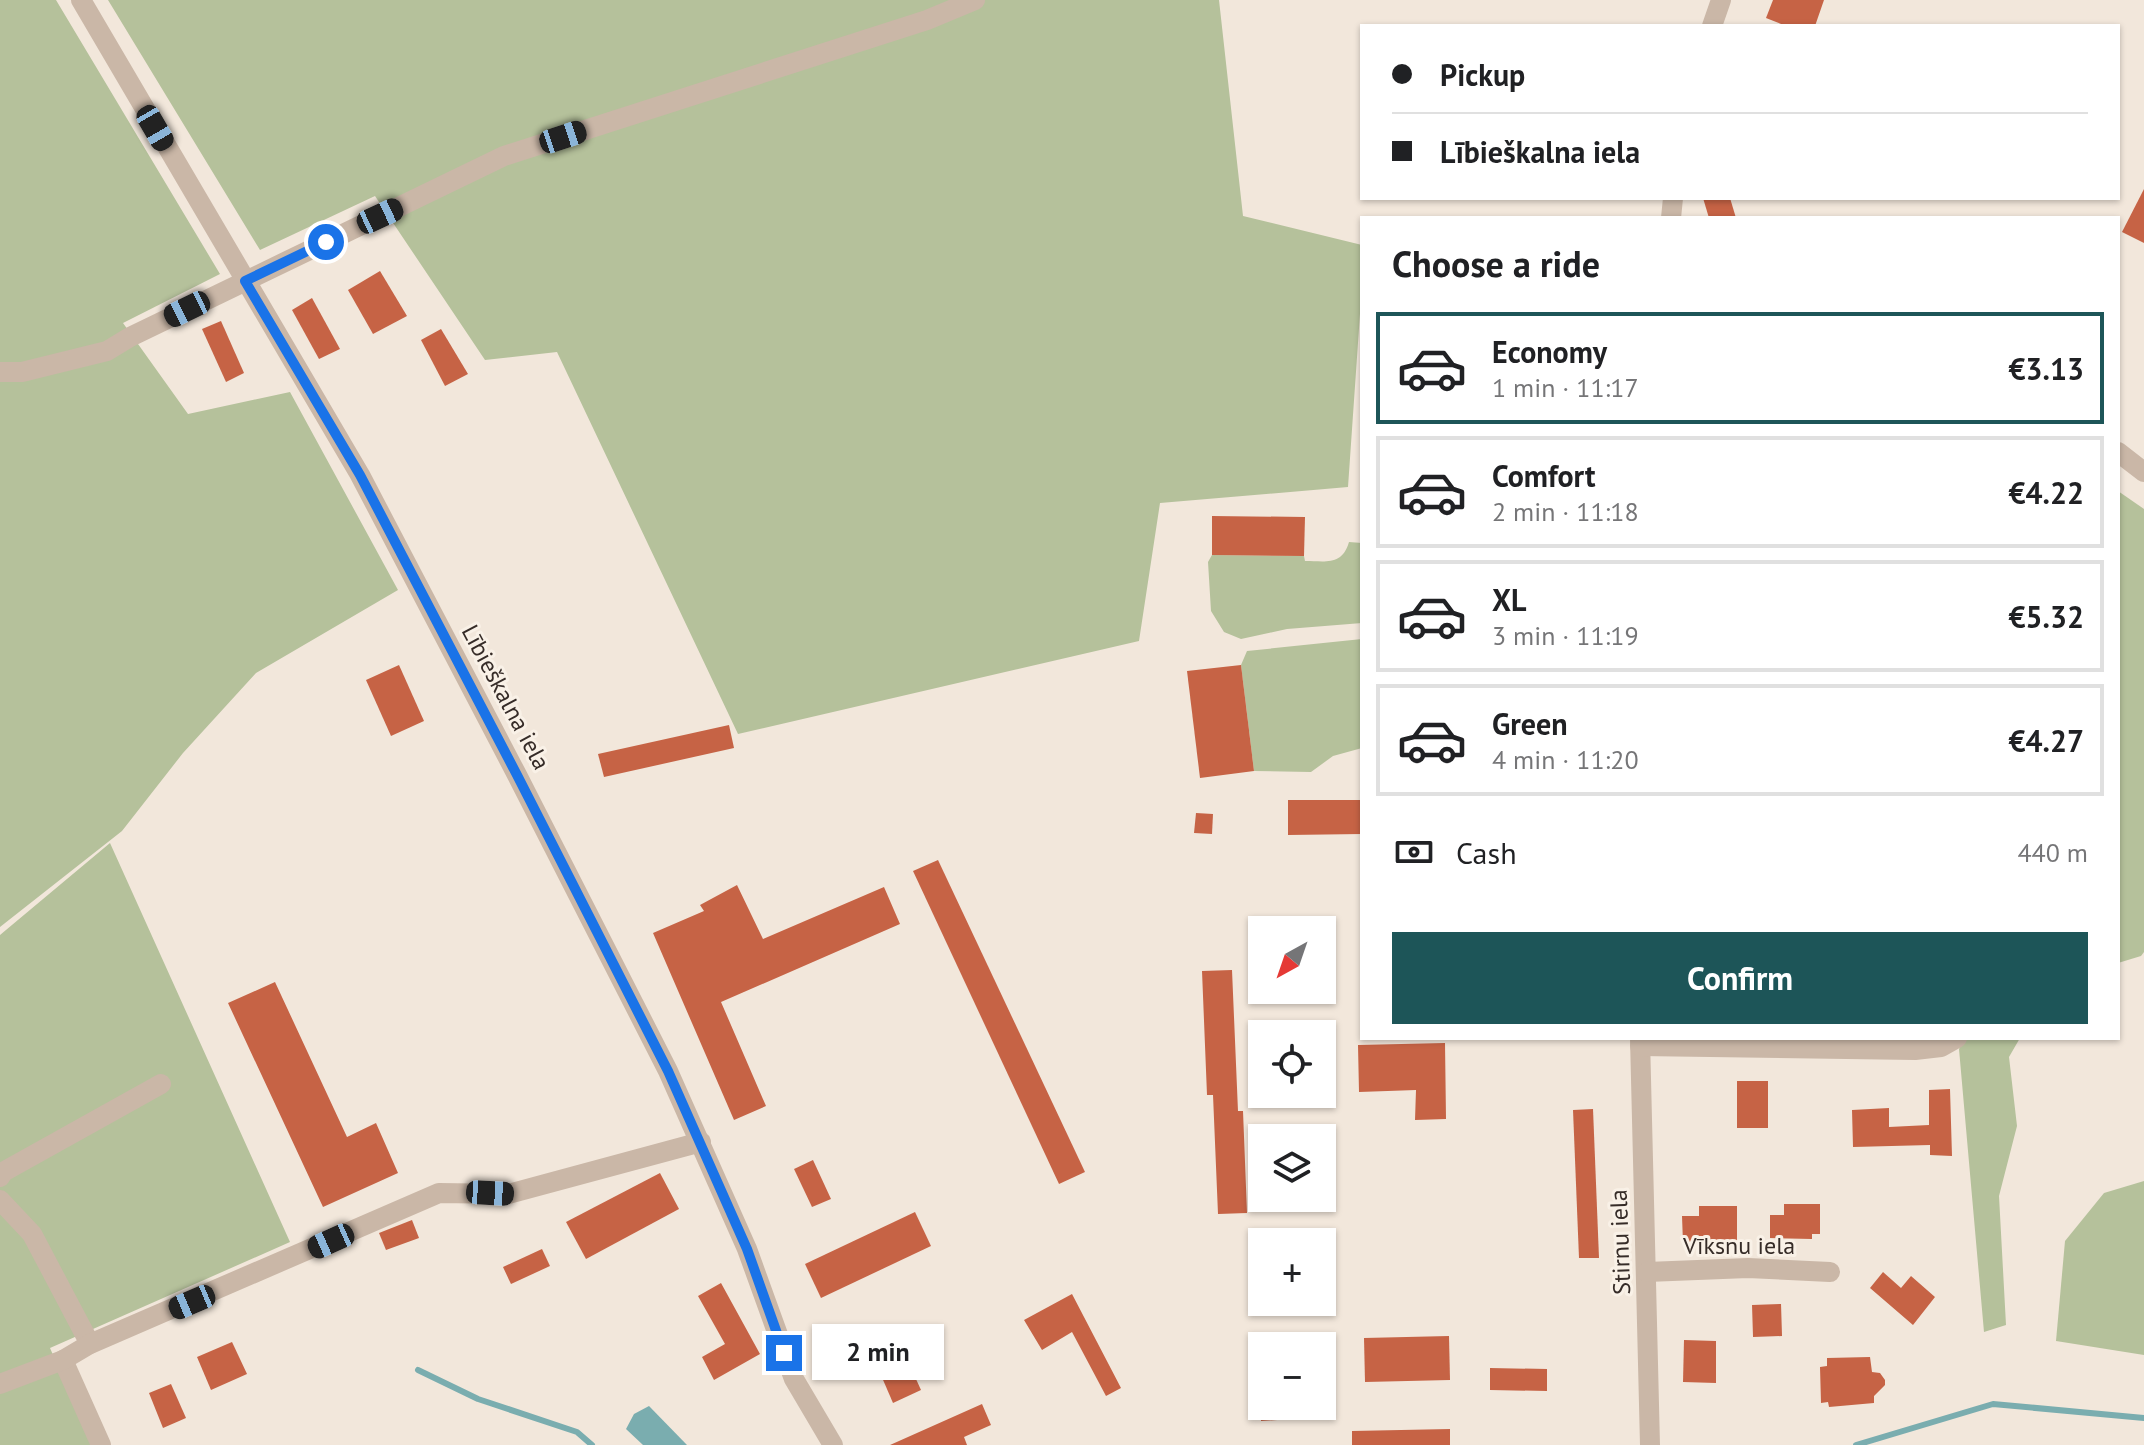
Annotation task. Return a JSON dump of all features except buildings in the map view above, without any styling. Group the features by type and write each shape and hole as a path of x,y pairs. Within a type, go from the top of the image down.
{"street":[{"name":"Lībieškalna iela","path":"81,0 360,475 532,802 668,1071 747,1249 794,1379 833,1445"},
{"path":"0,372 22,372 107,351 130,337 504,156 927,20 975,0"},
{"path":"1713,24 1721,0"},
{"path":"2120,454 2144,472"},
{"path":"1640,1042 1915,1050 1949,1043"},
{"name":"Stirnu iela","path":"1640,1042 1650,1445"},
{"path":"0,1177 3,1172 161,1084"},
{"path":"0,1384 63,1360 90,1344 439,1193 508,1194 701,1142"},
{"path":"0,1200 32,1234 90,1344"},
{"name":"Vīksnu iela","path":"1647,1272 1748,1268 1830,1272"},
{"path":"63,1360 101,1445"}],"green space":[{"path":"0,0 56,0 220,274 123,323 188,414 290,392 398,590 256,673 183,753 122,831 0,927"},
{"path":"108,0 1219,0 1243,216 1360,245 1360,314 1348,487 1160,503 1139,641 738,734 557,352 485,360 375,196 260,250"},
{"path":"2120,492 2144,509 2144,952 2141,956 2120,962"},
{"path":"1349,542 1360,543 1360,623 1287,629 1241,639 1224,632 1211,611 1208,562 1212,555 1304,556 1305,561 1326,561 1338,559"},
{"path":"1360,639 1360,749 1333,756 1311,772 1254,771 1241,665 1247,651"},
{"path":"110,843 290,1242 50,1348 92,1445 0,1445 0,935"},
{"path":"1964,1040 2019,1040 2009,1057 2017,1126 1999,1196 2006,1325 1984,1332 1959,1049"},
{"path":"2144,1181 2144,1355 2056,1341 2065,1241 2104,1193"}],"water":[{"path":"649,1406 687,1445 643,1445 626,1429 634,1414"}],"waterway":[{"path":"418,1370 478,1399 577,1432 592,1445"},
{"path":"1856,1445 1993,1404 2144,1418"}],"route":[{"path":"326,242 245,281 360,475 668,1071 747,1249 784,1353"}]}
